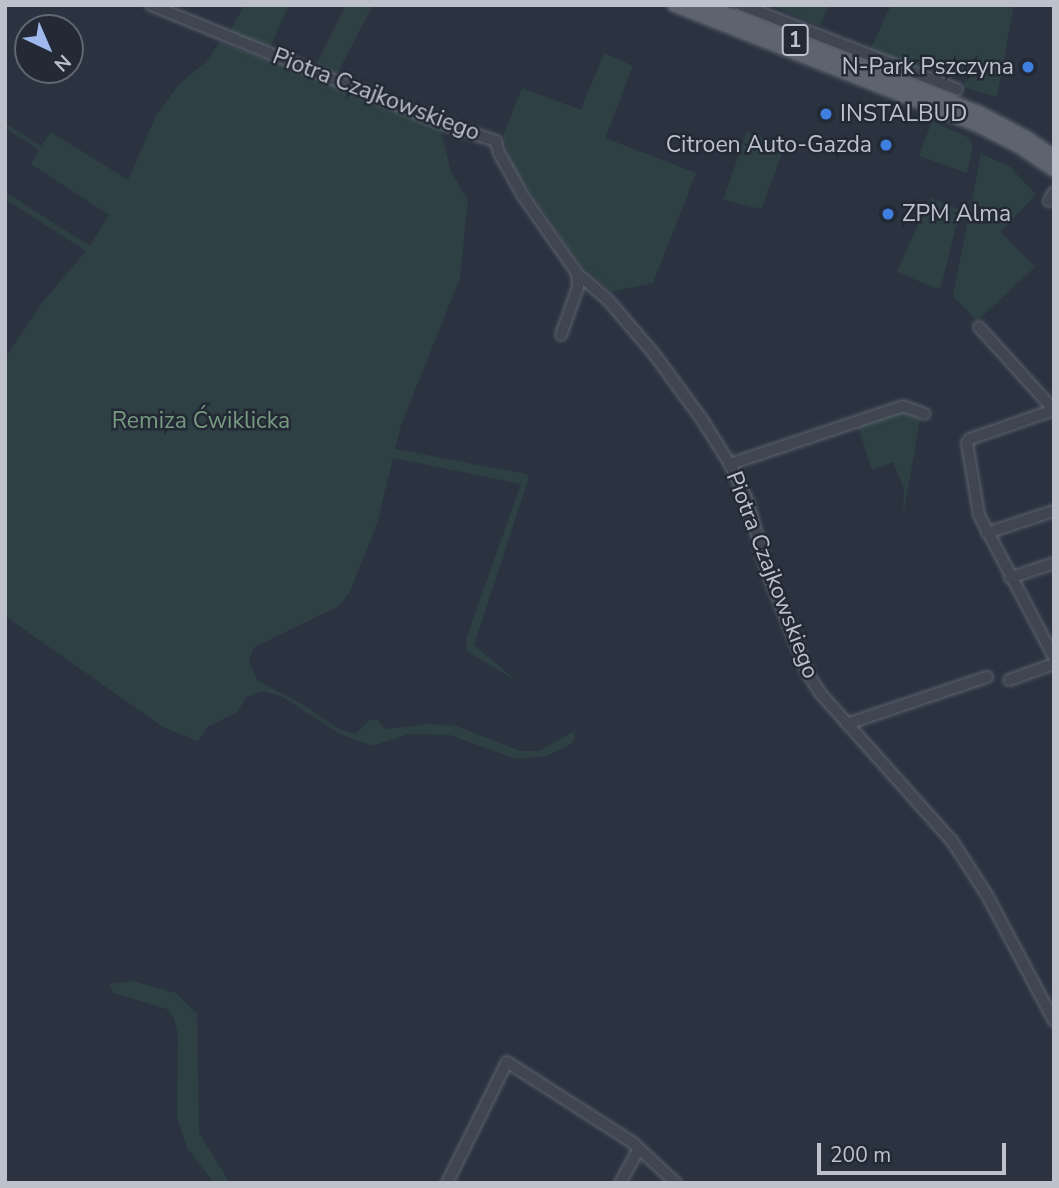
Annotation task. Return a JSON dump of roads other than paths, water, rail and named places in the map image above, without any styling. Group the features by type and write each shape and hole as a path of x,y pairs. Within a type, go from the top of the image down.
{"main road":[{"name":"1","path":"674,5 975,124 1020,147 1054,170"},
{"name":"1","path":"704,5 951,101 1027,138 1054,156"},
{"path":"1027,138 1054,144"}],"street":[{"name":"Piotra Czajkowskiego","path":"152,5 430,119 496,141 499,153 523,196 577,272 608,300 654,354 730,464 748,502 767,571 808,674 847,724 952,841 987,895 1054,1021"},
{"path":"741,5 957,89"},
{"path":"561,335 578,287 577,272"},
{"path":"979,327 1054,410 970,439 967,443 975,498 987,533 1010,578 1049,641 1054,657"},
{"path":"730,464 903,406 925,414"},
{"path":"987,533 1054,511"},
{"path":"1010,578 1054,563"},
{"path":"1009,680 1054,664"},
{"path":"847,724 987,677"},
{"path":"447,1183 507,1062 639,1149 676,1183"},
{"path":"620,1183 639,1149"}],"place":[{"name":"N-Park Pszczyna","path":"1028,67"},
{"name":"INSTALBUD","path":"826,114"},
{"name":"Citroen Auto-Gazda","path":"886,145"},
{"name":"ZPM Alma","path":"888,214"}],"park label":[{"name":"Remiza Ćwiklicka","path":"201,421"}]}
